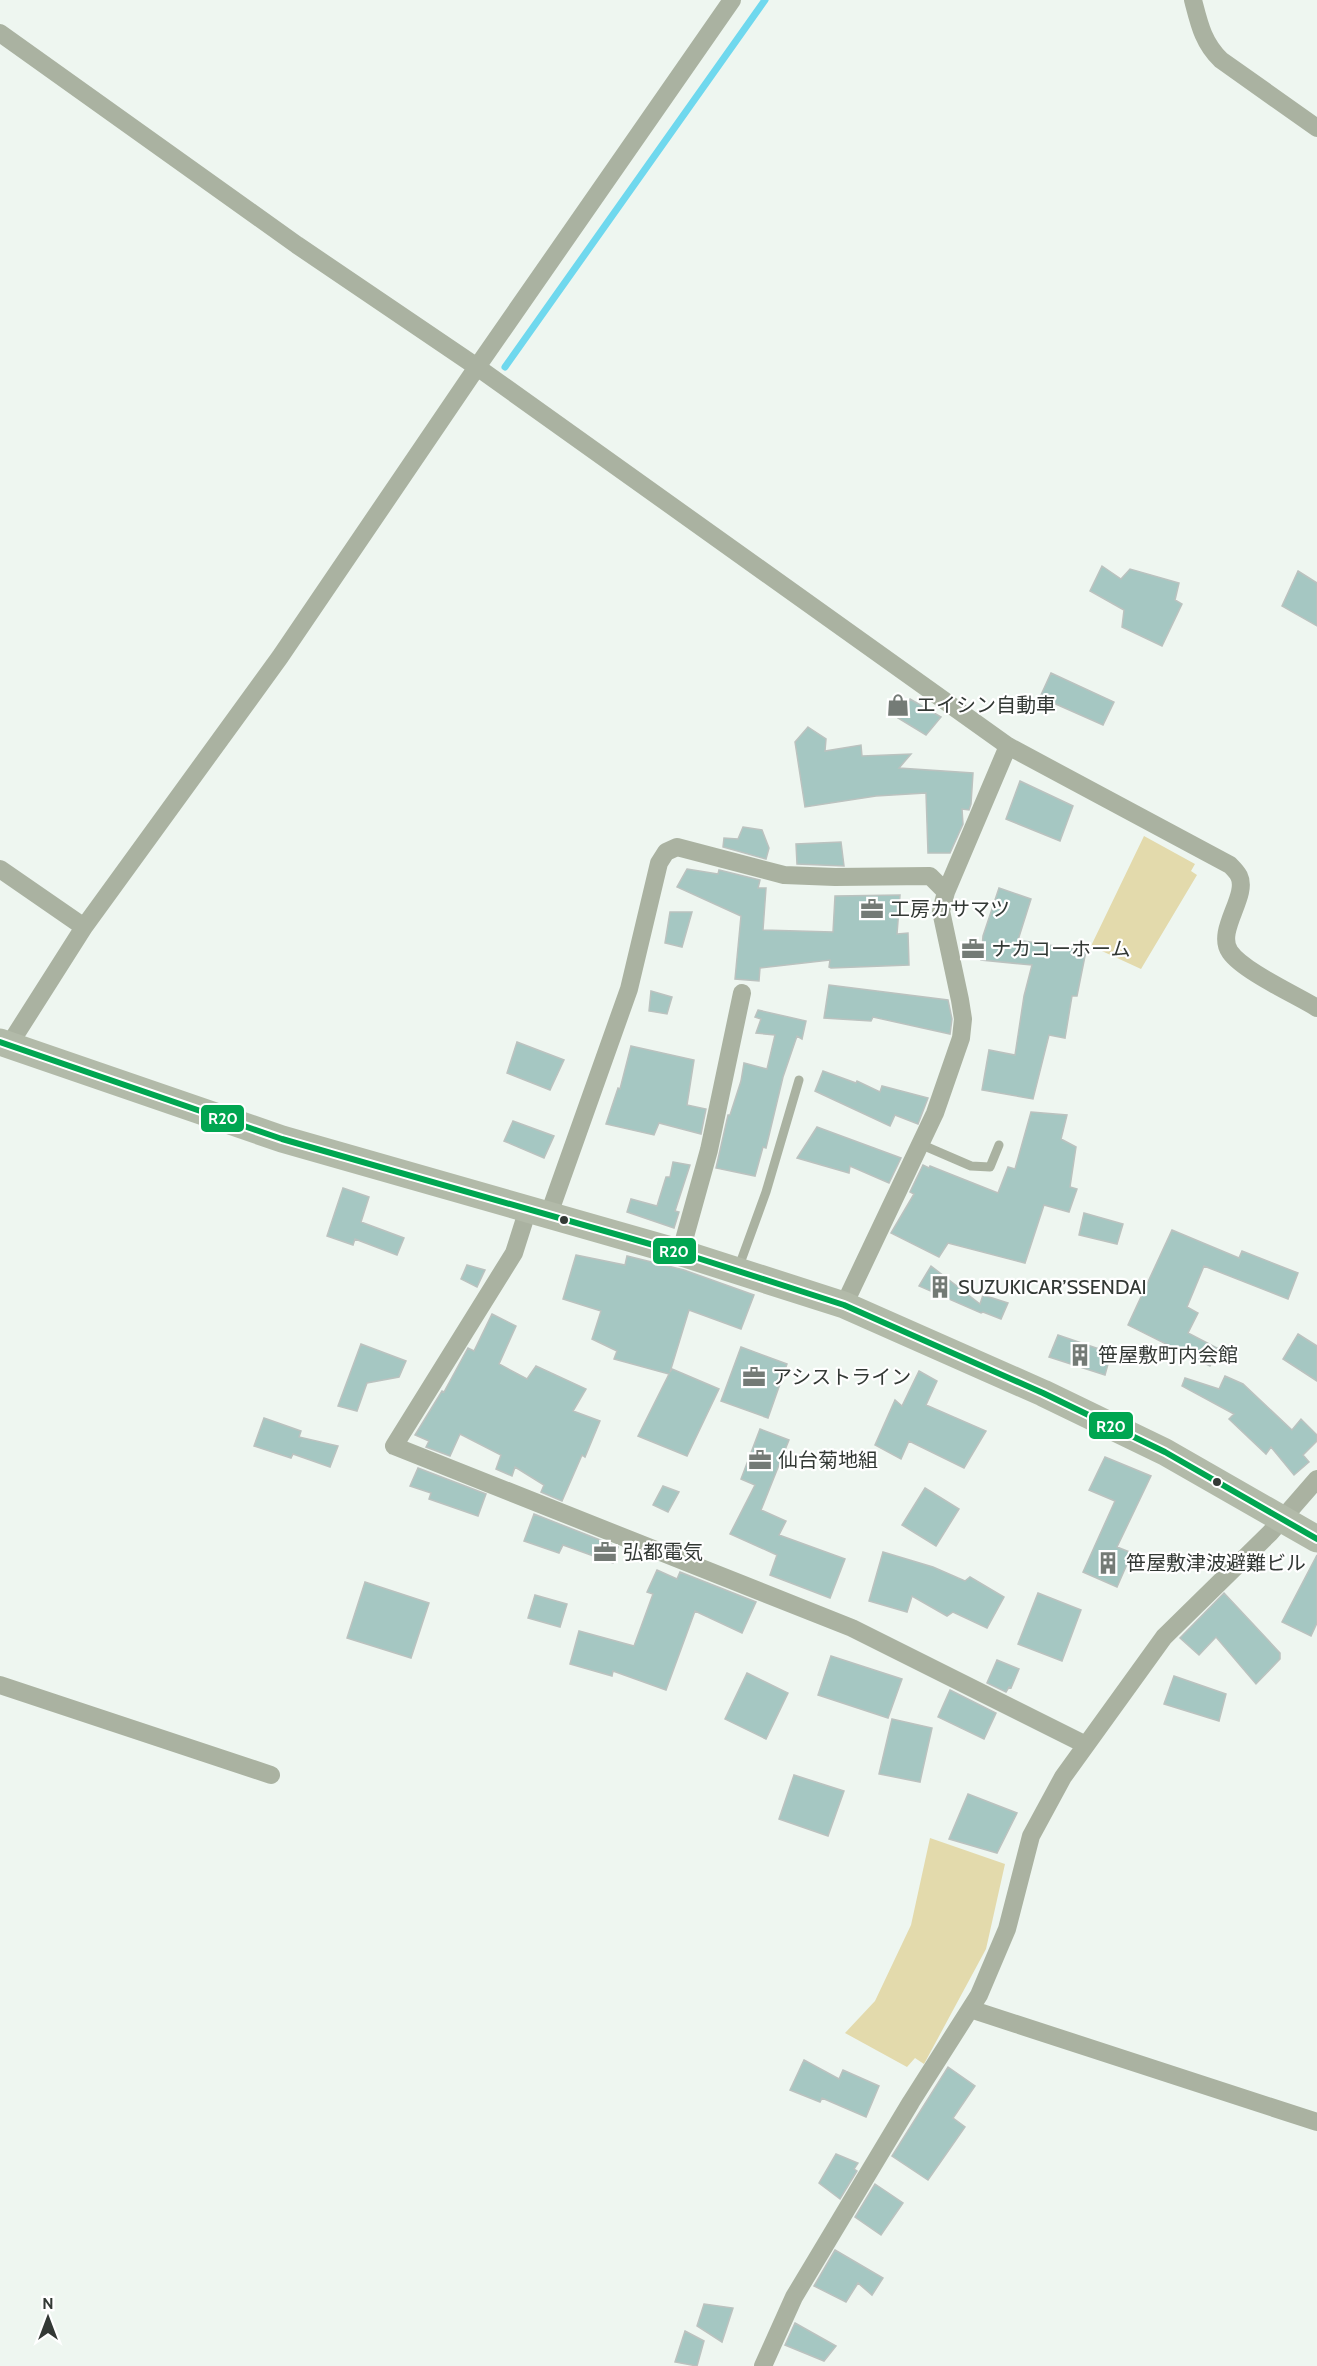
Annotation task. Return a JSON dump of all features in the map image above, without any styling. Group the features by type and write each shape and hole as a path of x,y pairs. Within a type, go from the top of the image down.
{"main road":[{"path":"4,1043 282,1139 685,1254 844,1305 1044,1393 1165,1452 1284,1518 1317,1539"}],"street":[{"path":"4,1043 84,927 280,657 477,367 732,0"},
{"path":"1193,0 1202,35 1209,49 1317,128"},
{"path":"0,33 297,245 477,367 1008,746 1230,865 1240,877 1240,889 1228,930 1229,952 1243,964 1317,1008"},
{"path":"844,1305 935,1113 961,1038 963,1019 941,911 946,892 1008,746"},
{"path":"946,892 930,876 784,875 677,847 666,852 659,863 629,989 616,1028 539,1212 394,1446 852,1628 1086,1745"},
{"path":"0,869 84,927"},
{"path":"684,1240 709,1150 742,993"},
{"path":"763,2366 794,2297 979,1995 1007,1929 1031,1836 1047,1804 1086,1745 1164,1637 1284,1518 1317,1479"},
{"path":"0,1685 271,1775"},
{"path":"970,2009 1317,2122"}],"lane":[{"path":"742,1258 766,1192 799,1080"},
{"path":"920,1144 971,1166 990,1167 999,1145"}],"shaded area":[{"path":"1144,836 1195,864 1191,871 1197,875 1141,969 1091,946"},
{"path":"930,1838 1005,1864 986,1949 924,2064 915,2058 907,2067 845,2033 875,2001 911,1925"}],"building":[{"path":"1102,566 1121,579 1130,569 1179,583 1175,600 1182,604 1162,646 1122,627 1124,610 1090,591"},
{"path":"1298,571 1317,583 1317,626 1282,606"},
{"path":"1051,673 1114,702 1103,725 1040,697"},
{"path":"910,699 941,717 926,735 898,718"},
{"path":"808,727 826,739 825,751 861,745 862,756 911,754 899,768 973,773 971,804 969,810 962,809 963,824 950,853 928,853 926,793 876,796 805,807 795,742"},
{"path":"1020,781 1073,806 1060,841 1006,819"},
{"path":"743,827 762,830 769,848 766,859 723,847 724,838 738,839"},
{"path":"841,842 844,866 797,864 796,844"},
{"path":"687,869 718,874 719,870 760,880 758,888 766,888 763,930 833,932 835,896 900,895 897,934 908,933 909,965 831,968 829,967 830,960 760,968 759,981 735,979 741,916 677,887"},
{"path":"999,888 1031,899 1018,940 1086,951 1077,996 1072,996 1065,1038 1049,1035 1033,1099 982,1090 989,1050 1015,1055 1024,996 1032,965 981,960 983,936"},
{"path":"670,912 692,912 682,947 665,943"},
{"path":"829,985 948,1000 952,1019 950,1034 873,1017 871,1021 824,1018"},
{"path":"651,991 672,997 667,1014 649,1011"},
{"path":"758,1010 806,1021 802,1039 797,1036 783,1077 766,1148 763,1147 755,1176 716,1168 728,1115 730,1115 741,1081 744,1063 767,1069 775,1035 756,1033 761,1019 755,1017"},
{"path":"517,1042 564,1060 550,1090 507,1073"},
{"path":"631,1046 694,1060 687,1105 706,1109 701,1134 659,1123 654,1135 606,1124 618,1088 620,1089"},
{"path":"823,1071 856,1083 857,1081 880,1092 882,1086 928,1098 918,1124 895,1115 890,1126 815,1091"},
{"path":"1031,1112 1067,1115 1061,1139 1076,1147 1070,1187 1077,1189 1069,1212 1044,1205 1025,1263 948,1243 939,1257 891,1233 914,1194 910,1192 923,1165 998,1193 1008,1167 1015,1169"},
{"path":"513,1121 554,1136 544,1158 504,1141"},
{"path":"817,1127 901,1158 889,1183 850,1166 849,1173 797,1158"},
{"path":"673,1162 690,1165 675,1211 679,1212 674,1228 627,1212 631,1199 657,1206 666,1177 670,1177"},
{"path":"343,1188 369,1197 361,1222 404,1238 397,1255 355,1239 353,1245 327,1236"},
{"path":"1084,1213 1123,1224 1117,1244 1079,1235"},
{"path":"1172,1230 1239,1258 1242,1251 1298,1273 1288,1299 1204,1266 1187,1307 1198,1313 1188,1333 1219,1349 1210,1366 1128,1325"},
{"path":"576,1255 625,1265 627,1256 684,1270 754,1295 741,1329 689,1310 670,1372 672,1369 719,1389 687,1456 638,1436 669,1374 614,1359 617,1351 592,1339 601,1311 563,1299"},
{"path":"467,1265 485,1270 477,1287 461,1279"},
{"path":"931,1266 980,1304 983,1295 1008,1303 1001,1319 981,1313 919,1286"},
{"path":"492,1314 516,1326 499,1364 527,1379 536,1366 586,1389 573,1411 600,1421 585,1457 582,1455 562,1501 541,1492 544,1485 515,1467 512,1476 496,1469 501,1455 460,1434 450,1456 426,1447 429,1441 415,1435 442,1391 444,1392 468,1348 474,1351"},
{"path":"1298,1334 1317,1346 1317,1381 1283,1359"},
{"name":"笹屋敷町内会館","path":"1058,1335 1111,1353 1105,1375 1049,1357"},
{"path":"361,1344 406,1361 399,1377 367,1383 357,1411 338,1406"},
{"path":"741,1347 787,1364 768,1418 721,1401"},
{"path":"919,1371 937,1381 926,1405 986,1431 964,1468 909,1441 901,1459 875,1445 895,1400 902,1406"},
{"path":"1225,1376 1243,1384 1292,1430 1301,1419 1317,1435 1317,1441 1303,1455 1309,1462 1294,1475 1271,1447 1266,1454 1229,1419 1234,1414 1182,1386 1185,1378 1219,1389"},
{"path":"264,1418 301,1431 299,1437 338,1446 330,1467 293,1454 291,1458 254,1446"},
{"path":"760,1429 789,1440 761,1510 786,1521 779,1535 845,1559 830,1598 770,1575 777,1555 730,1534 755,1485 741,1479"},
{"path":"1105,1457 1151,1476 1117,1547 1132,1553 1117,1587 1083,1572 1115,1501 1089,1490"},
{"path":"418,1468 486,1494 478,1516 429,1499 431,1493 410,1486"},
{"path":"663,1486 679,1492 668,1512 653,1505"},
{"path":"925,1488 959,1509 936,1546 902,1525"},
{"path":"534,1514 618,1547 613,1563 563,1545 559,1553 524,1541"},
{"path":"883,1552 933,1567 965,1581 970,1577 1004,1597 987,1628 953,1612 947,1616 912,1596 907,1612 869,1601"},
{"path":"1317,1555 1317,1623 1311,1636 1282,1622"},
{"path":"657,1570 677,1579 680,1572 756,1602 742,1633 695,1611 666,1690 613,1671 612,1676 570,1664 579,1631 634,1646 653,1594 647,1592"},
{"path":"365,1582 429,1603 411,1658 347,1638"},
{"path":"1038,1593 1081,1610 1062,1661 1018,1644"},
{"path":"1224,1593 1280,1653 1280,1659 1256,1684 1216,1637 1199,1655 1180,1638"},
{"path":"535,1595 567,1604 560,1627 528,1618"},
{"path":"831,1656 902,1679 888,1718 818,1695"},
{"path":"997,1660 1019,1669 1011,1688 1009,1687 1006,1692 987,1683"},
{"path":"747,1673 788,1693 766,1739 725,1719"},
{"path":"1174,1676 1226,1694 1219,1721 1164,1704"},
{"path":"950,1690 996,1713 984,1739 938,1717"},
{"path":"892,1719 932,1728 920,1782 879,1774"},
{"path":"794,1775 844,1791 828,1836 779,1819"},
{"path":"968,1794 1017,1813 997,1853 949,1839"},
{"path":"804,2060 839,2079 843,2070 879,2086 866,2117 822,2098 820,2102 790,2090"},
{"path":"948,2067 975,2086 953,2118 965,2127 928,2180 892,2156"},
{"path":"836,2154 858,2163 854,2169 857,2171 840,2199 819,2183"},
{"path":"875,2184 903,2203 881,2235 855,2217"},
{"path":"835,2250 883,2278 872,2295 858,2283 846,2302 814,2286"},
{"path":"704,2304 733,2308 722,2342 697,2326"},
{"path":"795,2323 836,2346 824,2361 785,2345"},
{"path":"685,2331 704,2341 697,2366 675,2362"}],"waterway":[{"path":"505,367 765,0"}],"transit line":[{"name":"R20","path":"0,1042 282,1139 685,1254 844,1305 1043,1393 1165,1452 1317,1539"}],"place":[{"name":"エイシン自動車","path":"898,705"},
{"name":"工房カサマツ","path":"872,909"},
{"name":"ナカコーホーム","path":"973,949"},
{"name":"SUZUKICAR’SSENDAI","path":"940,1287"},
{"name":"笹屋敷町内会館","path":"1080,1355"},
{"name":"アシストライン","path":"754,1377"},
{"name":"仙台菊地組","path":"760,1460"},
{"name":"弘都電気","path":"605,1552"},
{"name":"笹屋敷津波避難ビル","path":"1108,1563"}]}
